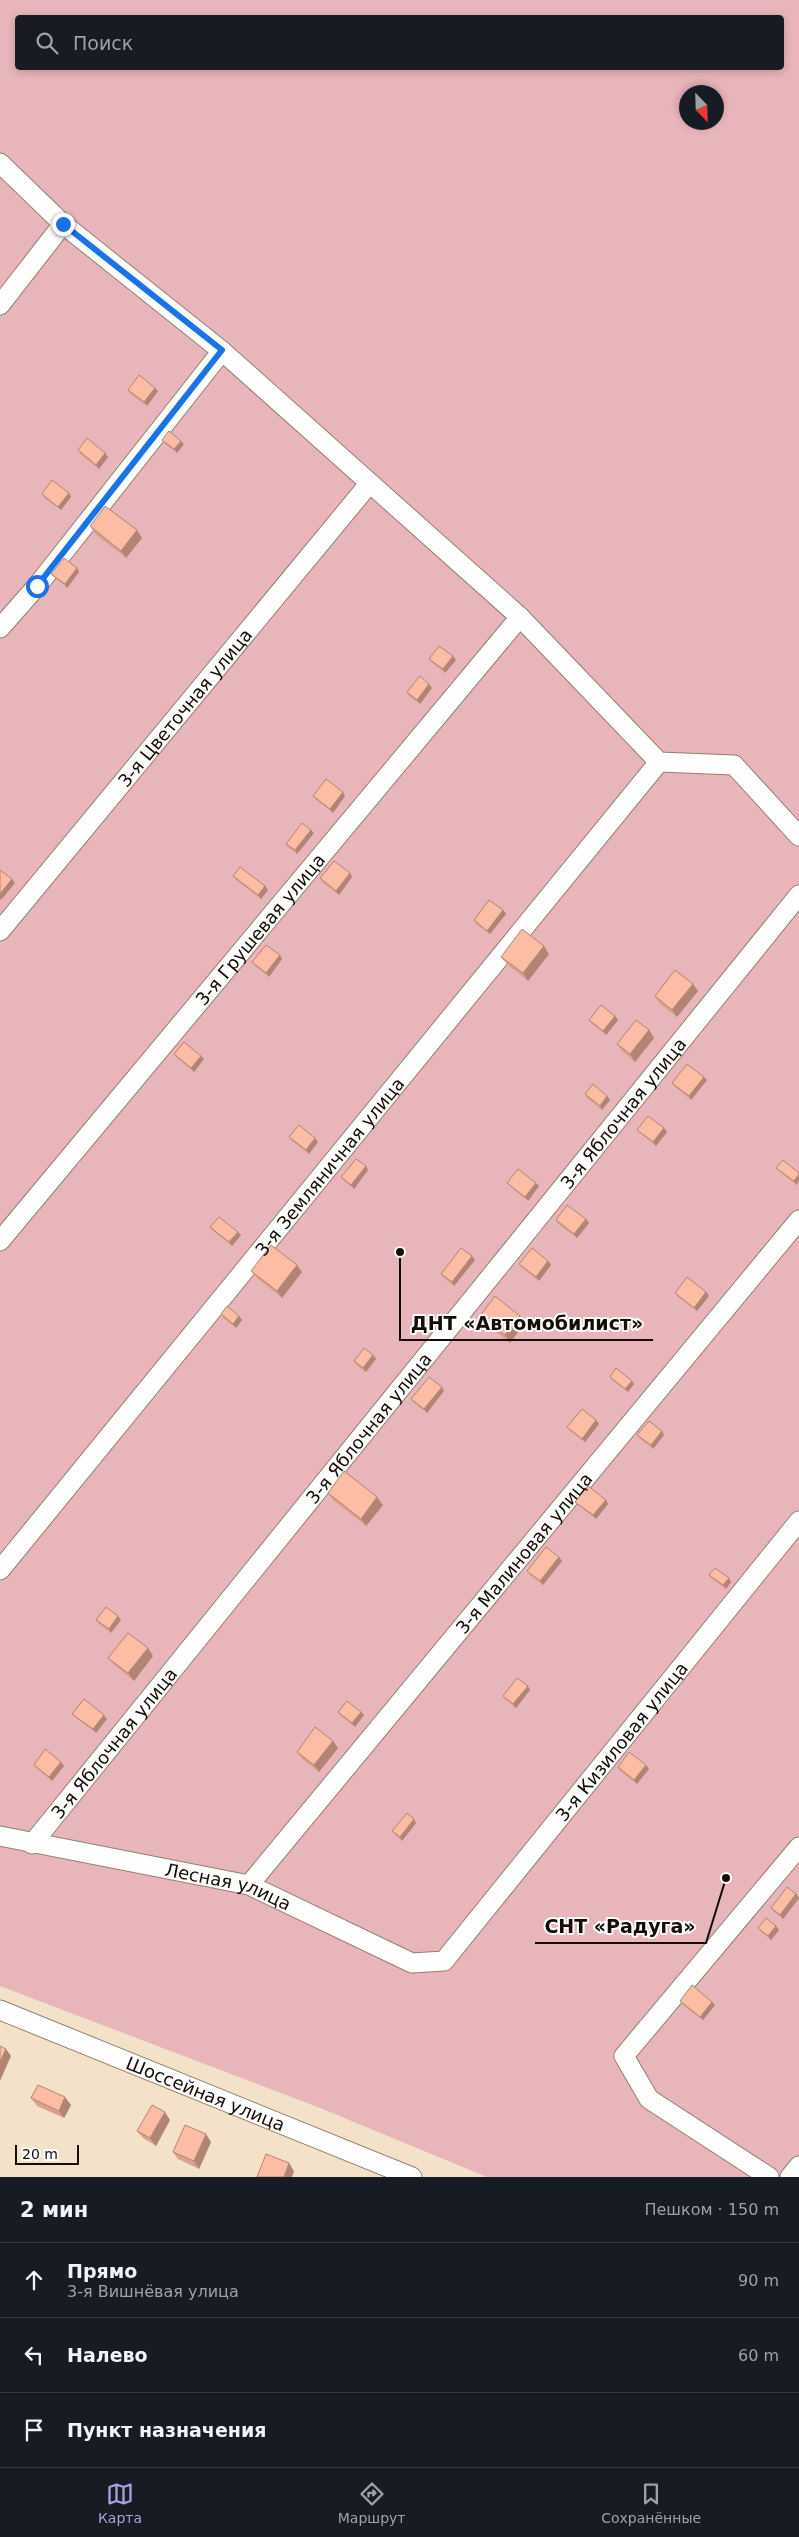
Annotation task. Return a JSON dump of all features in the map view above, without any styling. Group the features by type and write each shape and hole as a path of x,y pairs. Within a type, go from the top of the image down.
{"street":[{"path":"0,163 63,224 222,350 369,484 520,617 658,762 734,765 799,836"},
{"path":"0,305 63,224"},
{"path":"0,628 37,586 222,350"},
{"name":"3-я Цветочная улица","path":"0,931 369,484"},
{"name":"3-я Грушевая улица","path":"0,1241 520,617"},
{"name":"3-я Земляничная улица","path":"0,1570 658,762"},
{"name":"3-я Яблочная улица","path":"32,1844 799,895"},
{"name":"3-я Малиновая улица","path":"249,1885 799,1220"},
{"name":"3-я Кизиловая улица","path":"444,1962 799,1521"},
{"name":"Лесная улица","path":"0,1836 32,1844 249,1885 412,1963 444,1962"},
{"path":"769,2177 649,2099 624,2056 799,1847"},
{"name":"Шоссейная улица","path":"0,2010 412,2177"},
{"path":"790,2177 799,2166"}],"shaded area":[{"path":"0,0 799,0 799,2177 487,2177 320,2108 0,1986"}],"building":[{"path":"139,375 155,388 144,402 128,390"},
{"path":"169,431 181,441 174,449 162,440"},
{"path":"87,438 105,453 96,465 78,450"},
{"path":"52,480 69,493 58,507 42,494"},
{"path":"105,506 137,530 121,551 90,526"},
{"path":"64,558 77,568 65,584 51,574"},
{"path":"439,646 453,656 443,669 429,659"},
{"path":"420,676 429,684 417,700 407,692"},
{"path":"326,779 343,792 330,809 313,796"},
{"path":"302,823 311,830 295,850 286,844"},
{"path":"334,861 350,873 336,891 320,878"},
{"path":"240,867 265,886 258,895 233,876"},
{"path":"0,870 12,879 0,894"},
{"path":"489,900 503,910 487,931 474,920"},
{"path":"522,929 544,946 523,973 501,957"},
{"path":"266,945 280,955 266,973 252,962"},
{"path":"675,970 693,984 672,1010 655,996"},
{"path":"601,1005 615,1016 603,1031 589,1020"},
{"path":"636,1020 649,1030 630,1054 617,1044"},
{"path":"184,1042 201,1056 191,1068 174,1054"},
{"path":"687,1064 704,1077 689,1096 672,1083"},
{"path":"593,1084 607,1096 600,1106 585,1094"},
{"path":"648,1116 664,1128 653,1142 637,1130"},
{"path":"299,1125 315,1138 306,1150 289,1137"},
{"path":"356,1159 366,1166 351,1185 341,1177"},
{"path":"783,1160 799,1173 794,1181 776,1168"},
{"path":"518,1169 536,1183 525,1197 507,1183"},
{"path":"567,1205 586,1219 574,1234 556,1220"},
{"path":"219,1217 238,1232 229,1242 210,1227"},
{"path":"271,1245 297,1265 277,1291 251,1271"},
{"path":"461,1248 472,1256 452,1282 441,1274"},
{"path":"532,1248 548,1261 536,1277 519,1264"},
{"path":"687,1277 706,1292 694,1308 675,1293"},
{"path":"495,1296 520,1316 505,1335 480,1316"},
{"path":"227,1306 239,1316 233,1324 221,1314"},
{"path":"364,1348 373,1355 363,1368 354,1361"},
{"path":"616,1368 632,1381 625,1389 610,1377"},
{"path":"429,1377 442,1387 424,1409 411,1399"},
{"path":"582,1409 596,1420 582,1439 567,1427"},
{"path":"649,1421 662,1431 651,1445 637,1435"},
{"path":"344,1471 377,1497 361,1519 328,1493"},
{"path":"588,1486 606,1500 593,1515 575,1502"},
{"path":"546,1547 559,1557 540,1581 527,1571"},
{"path":"715,1568 729,1578 723,1585 709,1575"},
{"path":"106,1607 118,1616 109,1629 96,1620"},
{"path":"128,1633 148,1648 128,1673 108,1658"},
{"path":"517,1678 528,1686 513,1704 503,1696"},
{"path":"84,1699 104,1715 93,1729 72,1714"},
{"path":"347,1701 361,1712 352,1723 338,1712"},
{"path":"315,1727 333,1741 314,1765 297,1752"},
{"path":"45,1749 61,1762 49,1777 34,1765"},
{"path":"629,1752 646,1765 634,1780 618,1767"},
{"path":"407,1813 414,1819 400,1837 392,1831"},
{"path":"787,1887 796,1894 780,1915 771,1908"},
{"path":"766,1918 776,1926 768,1936 758,1928"},
{"path":"692,1985 712,2002 700,2017 680,2001"},
{"path":"0,2046 6,2049 0,2062"},
{"path":"38,2085 65,2097 59,2111 31,2098"},
{"path":"152,2105 165,2112 150,2138 137,2131"},
{"path":"185,2125 206,2134 194,2161 173,2152"},
{"path":"266,2154 289,2163 284,2177 257,2177"}],"place":[{"name":"ДНТ «Автомобилист»","path":"400,1252"},
{"name":"СНТ «Радуга»","path":"726,1878"}],"route":[{"path":"37,586 222,350 63,224"}]}
